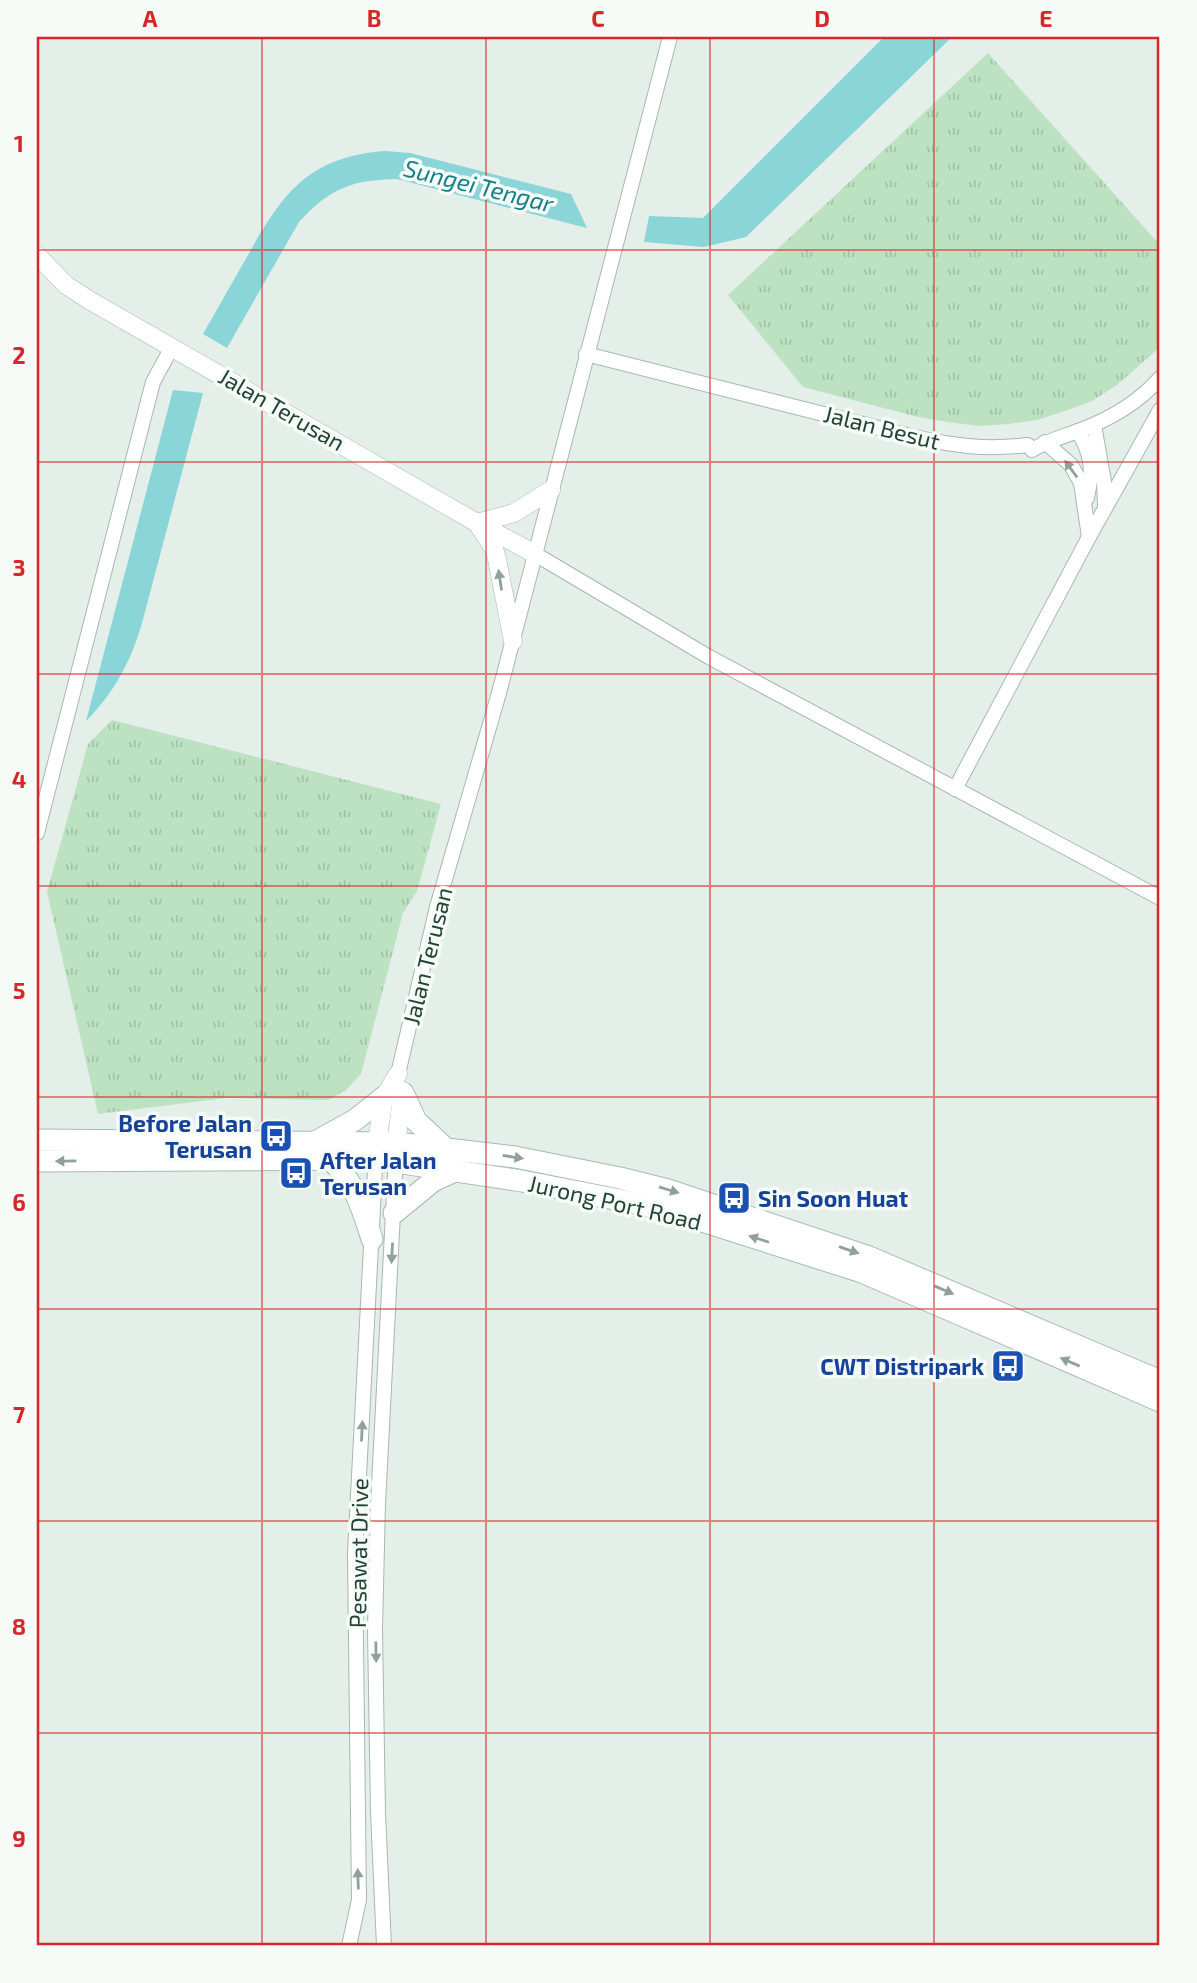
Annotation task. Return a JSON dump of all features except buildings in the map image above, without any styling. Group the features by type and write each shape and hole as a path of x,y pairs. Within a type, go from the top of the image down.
{"main road":[{"path":"315,1142 355,1120 395,1088 416,1121 445,1148"},
{"name":"Jurong Port Road","path":"37,1140 315,1142 386,1151 457,1170 661,1208 862,1272 1160,1401"},
{"name":"Jurong Port Road","path":"37,1161 330,1159 386,1151 445,1148 515,1157 668,1189 869,1257 1160,1381"},
{"path":"330,1159 342,1170 360,1199 372,1239"},
{"path":"394,1213 433,1181 457,1170"}],"street":[{"name":"Jalan Terusan","path":"395,1088 437,907 513,641 670,37"},
{"name":"Jalan Terusan","path":"37,255 66,285 535,554"},
{"path":"37,833 153,382 172,346"},
{"name":"Jalan Besut","path":"586,354 955,445 993,449 1028,445 1032,450 1045,442 1094,425 1141,396 1160,378"},
{"path":"954,789 1160,410"},
{"path":"1094,425 1104,482 1105,509"},
{"path":"1078,431 1091,458 1092,475 1086,503"},
{"path":"1045,442 1071,466 1081,483 1089,537"},
{"path":"513,641 494,549 477,523 514,513 551,490"},
{"path":"535,554 709,657 1160,898"},
{"path":"37,789 54,767"},
{"path":"386,1151 395,1088"},
{"name":"Pesawat Drive","path":"384,1946 377,1813 376,1615 378,1504 394,1213 386,1151"},
{"name":"Pesawat Drive","path":"349,1946 359,1900 355,1553 372,1239 386,1151"}],"green space":[{"path":"988,53 1160,245 1160,347 1117,385 1092,401 1037,420 1008,424 980,426 918,417 803,387 728,295"},
{"path":"112,720 441,804 417,891 403,913 361,1074 346,1090 328,1100 225,1098 98,1114 47,892 88,744"}],"water":[{"path":"884,37 952,37 746,237 704,247 644,242 649,216 703,218"},
{"name":"Sungei Tengar","path":"385,151 410,153 571,194 587,228 397,179 354,184 321,201 299,222 227,348 203,334 273,213 286,196 317,170 336,161"},
{"path":"173,390 203,393 138,637 113,688 86,721"}],"place":[{"name":"Before Jalan Terusan","path":"276,1136"},
{"name":"After Jalan Terusan","path":"296,1173"},
{"name":"Sin Soon Huat","path":"734,1198"},
{"name":"CWT Distripark","path":"1008,1366"}]}
